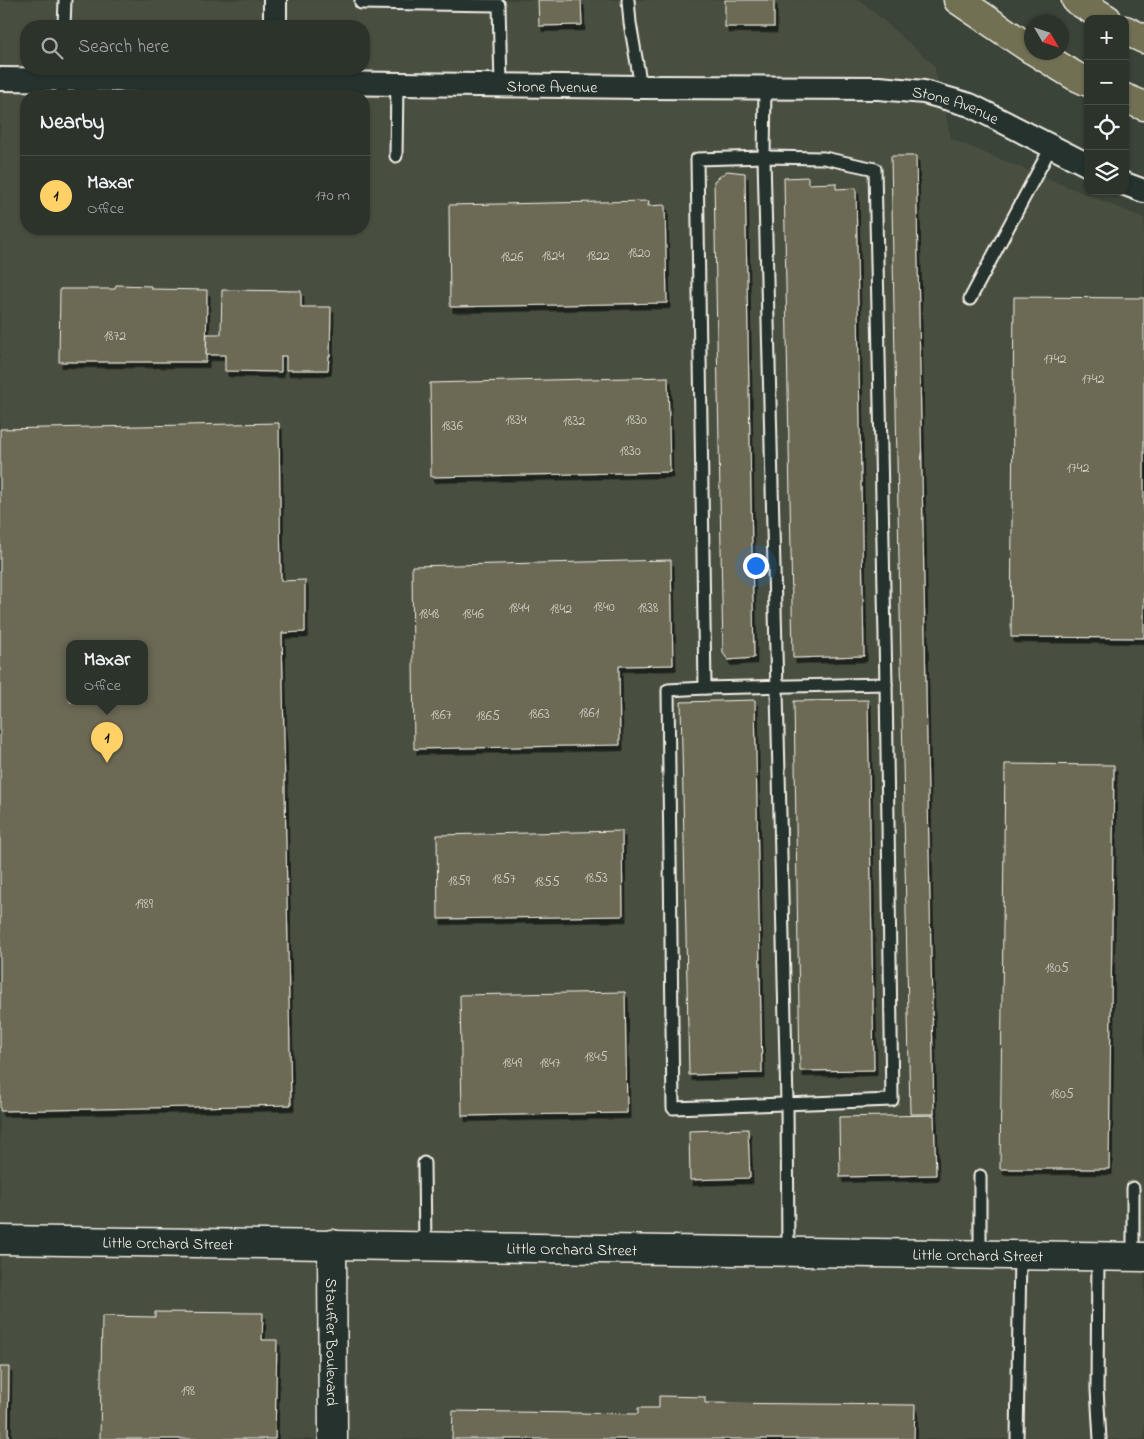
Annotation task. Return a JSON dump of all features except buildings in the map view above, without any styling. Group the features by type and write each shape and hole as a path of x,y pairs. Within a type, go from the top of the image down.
{"main road":[{"path":"958,0 1024,45"},
{"path":"1076,0 1100,15"},
{"path":"1129,32 1144,39"},
{"path":"1049,60 1084,80"},
{"path":"1129,100 1144,106"}],"street":[{"path":"275,0 276,20"},
{"name":"Stone Avenue","path":"0,79 62,81 276,75 398,83 879,88 924,92 970,105 1084,163"},
{"path":"1129,185 1144,191"},
{"name":"Little Orchard Street","path":"0,1240 1138,1257"},
{"name":"Stauffer Boulevard","path":"332,1244 333,1439"}],"lane":[{"path":"64,20 65,0"},
{"path":"361,0 361,3 499,5 501,84"},
{"path":"628,0 641,87"},
{"path":"396,156 398,83"},
{"path":"766,87 764,157 787,1103 788,1251"},
{"path":"970,298 1051,147"},
{"path":"705,688 697,159 764,157 824,158 875,169 886,684 892,1100 672,1108 668,690 776,685 886,684"},
{"path":"424,1163 425,1246"},
{"path":"980,1176 980,1254"},
{"path":"1133,1188 1138,1257"},
{"path":"1017,1439 1020,1255"},
{"path":"1098,1257 1097,1389 1100,1439"}],"shaded area":[{"path":"0,0 860,0 934,65 951,139 1144,218 1144,1439 0,1439"}],"place":[{"name":"Maxar","path":"107,763"}]}
